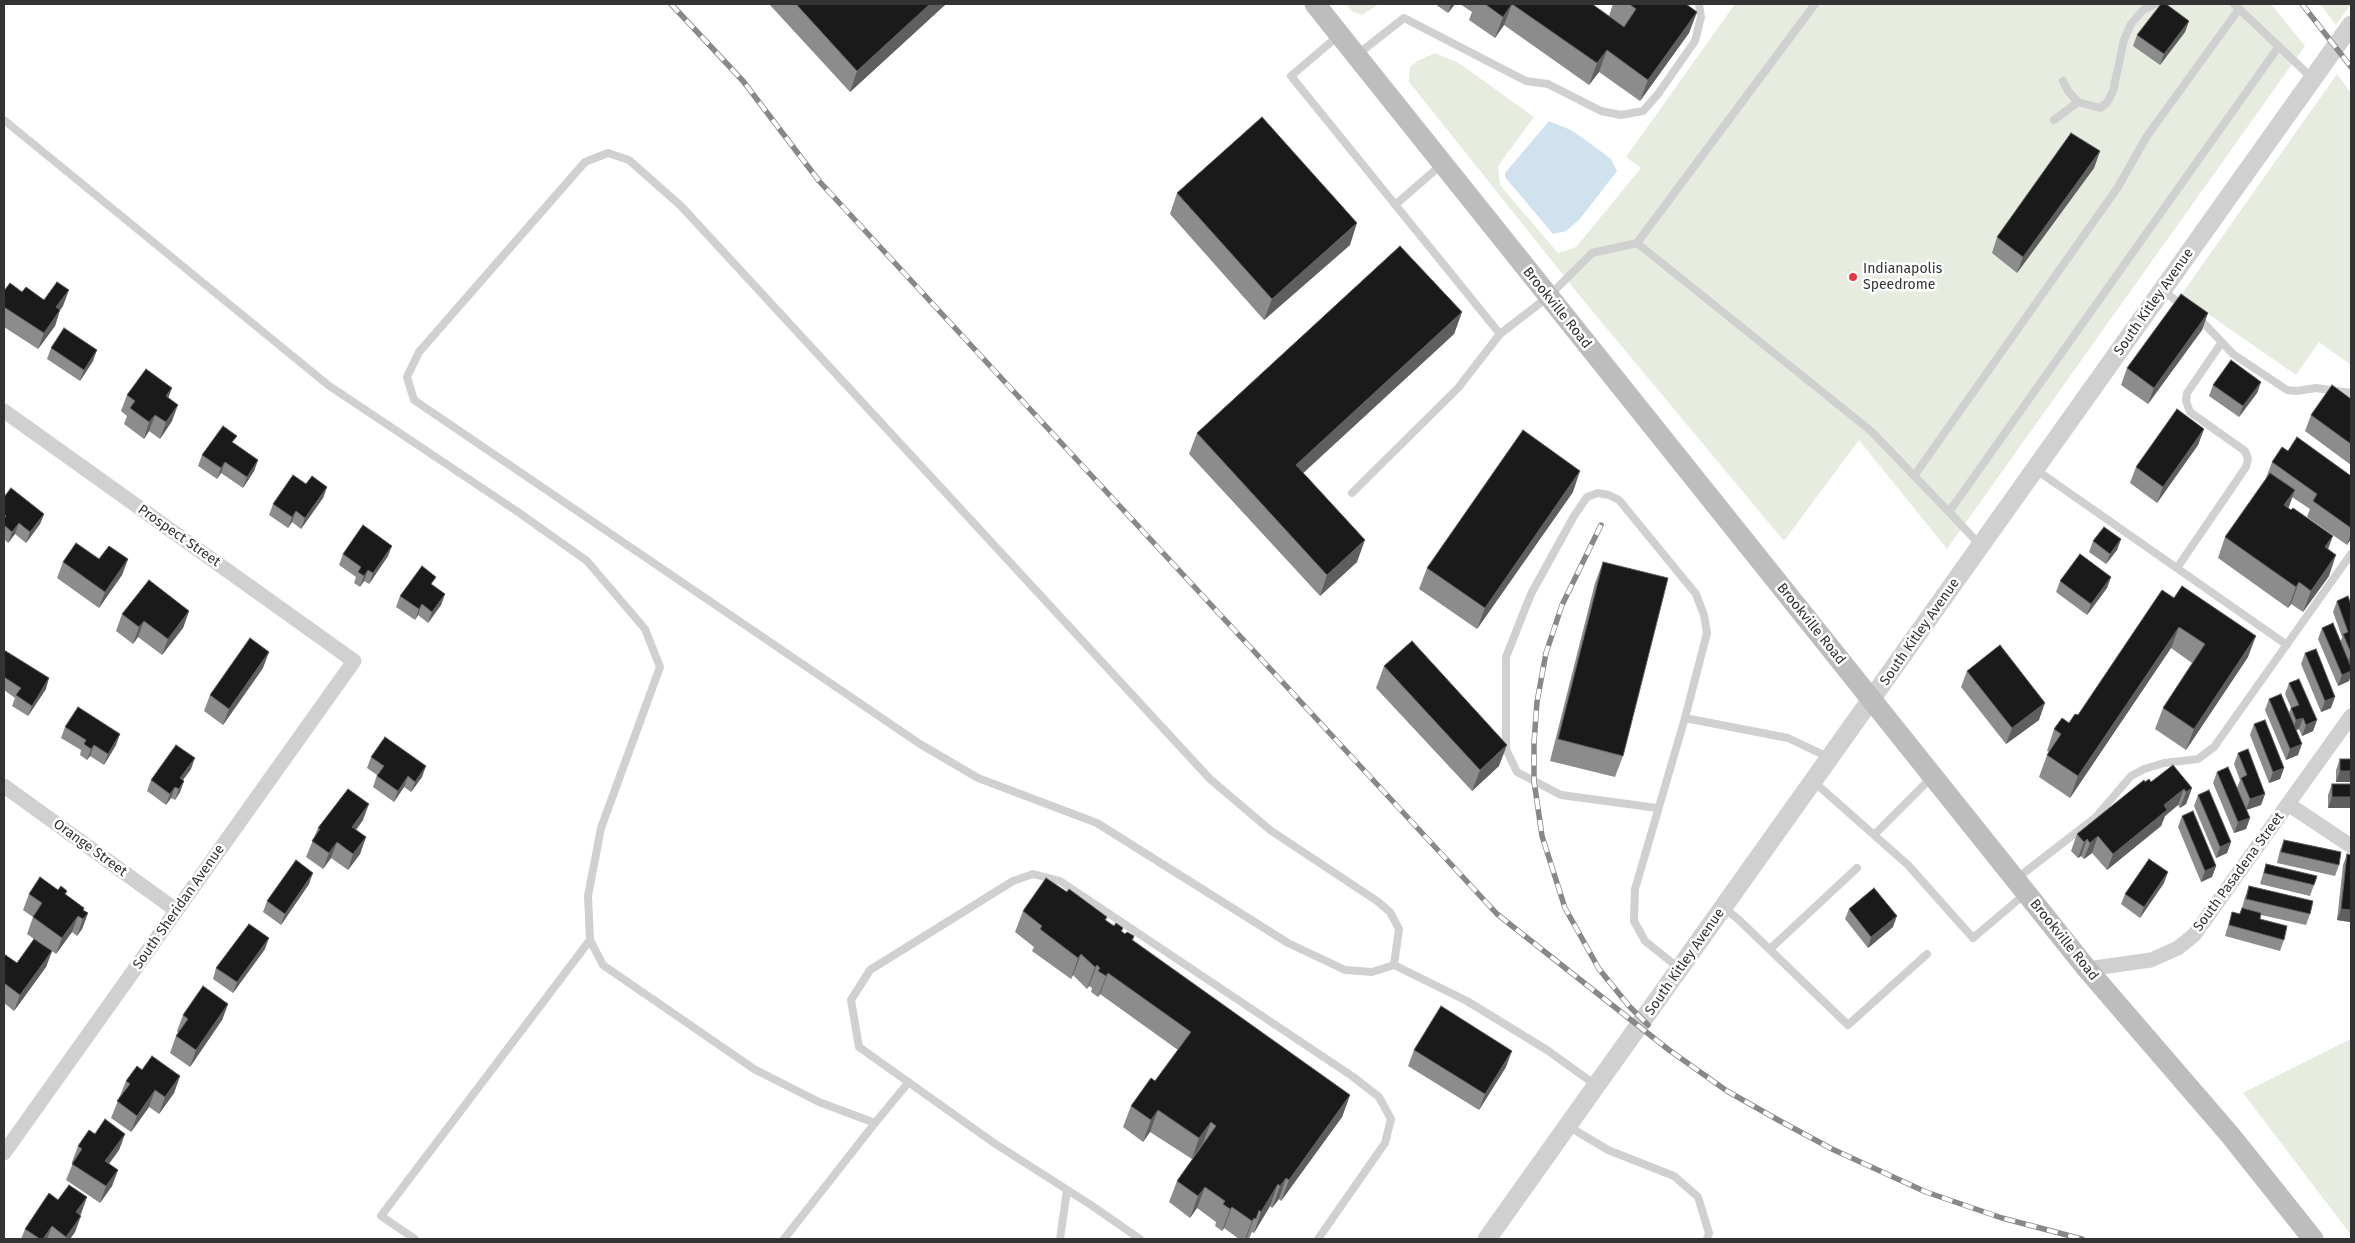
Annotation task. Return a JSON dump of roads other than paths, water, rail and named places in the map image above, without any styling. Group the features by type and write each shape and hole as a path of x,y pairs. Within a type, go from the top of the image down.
{"main road":[{"name":"Brookville Road","path":"1315,4 2087,970 2231,1136 2309,1235"}],"street":[{"name":"South Kitley Avenue","path":"1487,1239 2351,25"},
{"name":"Prospect Street","path":"4,411 354,661"},
{"name":"South Sheridan Avenue","path":"4,1152 354,661"},
{"name":"South Pasadena Street","path":"2087,970 2151,960 2178,948 2199,930 2351,716"},
{"name":"Orange Street","path":"4,786 176,910"},
{"path":"2288,804 2351,846"}],"lane":[{"path":"1356,55 1404,18 1526,81 1548,84 1600,111 1621,115 1643,110 1658,94 1695,41 1701,17 1699,4"},
{"path":"1352,493 1458,388 1500,334 1548,297 1592,253 1637,243 1815,4"},
{"path":"2063,81 2068,92 2078,102 2100,108 2107,103 2113,92 2124,40 2131,24 2143,10 2154,4"},
{"path":"1914,476 2118,186 2147,136 2236,6 2313,79"},
{"path":"1340,34 1291,76 1500,334"},
{"path":"1948,512 2279,46"},
{"path":"2054,120 2078,102"},
{"path":"4,120 328,385 518,512 587,561 645,629 660,667 601,828 588,896 590,940 603,965 754,1069 819,1102 875,1122"},
{"path":"1394,965 1399,928 1390,912 1378,901 1270,830 1210,779 681,206 629,160 608,153 586,162 419,352 407,377 414,400 920,744 978,778 1097,823 1288,943 1345,970 1372,972 1394,965 1467,1001 1547,1050 1596,1086"},
{"path":"1395,205 1442,163"},
{"path":"1637,243 1871,431 1981,546"},
{"path":"2162,290 2203,320 2233,354 2287,390 2296,391 2316,388 2351,393"},
{"path":"2177,568 2246,467 2248,459 2245,451 2190,412 2186,401 2187,393 2222,342"},
{"path":"2035,469 2287,645"},
{"path":"1658,808 1561,796 1517,772 1506,749 1506,657 1531,594 1587,497 1604,494 1619,500 1696,594 1704,615 1707,633 1685,718 1634,890 1634,921 1646,941 1680,969"},
{"path":"1813,781 1908,865 1973,938 2021,886 2095,818 2131,776 2144,769 2164,763 2198,759 2214,747 2351,554"},
{"path":"1685,718 1788,738 1830,758"},
{"path":"1874,834 1933,776"},
{"path":"1770,949 1857,868"},
{"path":"1140,1239 994,1143 859,1047 851,1000 870,970 1013,881 1032,874 1060,881 1352,1076 1379,1097 1391,1119 1385,1143 1318,1239"},
{"path":"1724,908 1770,949 1848,1025 1927,954"},
{"path":"415,1239 381,1216 590,940"},
{"path":"784,1239 875,1122 908,1083"},
{"path":"1568,1126 1608,1150 1674,1176 1698,1197 1709,1233 1707,1239"},
{"path":"1060,1239 1067,1190"}],"water":[{"path":"1549,121 1571,130 1591,144 1611,159 1617,171 1579,220 1566,231 1553,234 1505,177 1505,173"}],"railway":[{"path":"671,4 743,81 819,181 1497,914 1669,1050 1727,1091 1780,1121 1832,1149 1926,1192 2002,1218 2082,1239"},
{"path":"2302,4 2351,67"},
{"path":"1601,525 1562,605 1546,653 1537,702 1534,781 1542,836 1565,908 1599,969 1629,1006 1648,1025"}],"place":[{"name":"Indianapolis Speedrome","path":"1853,277"}]}
